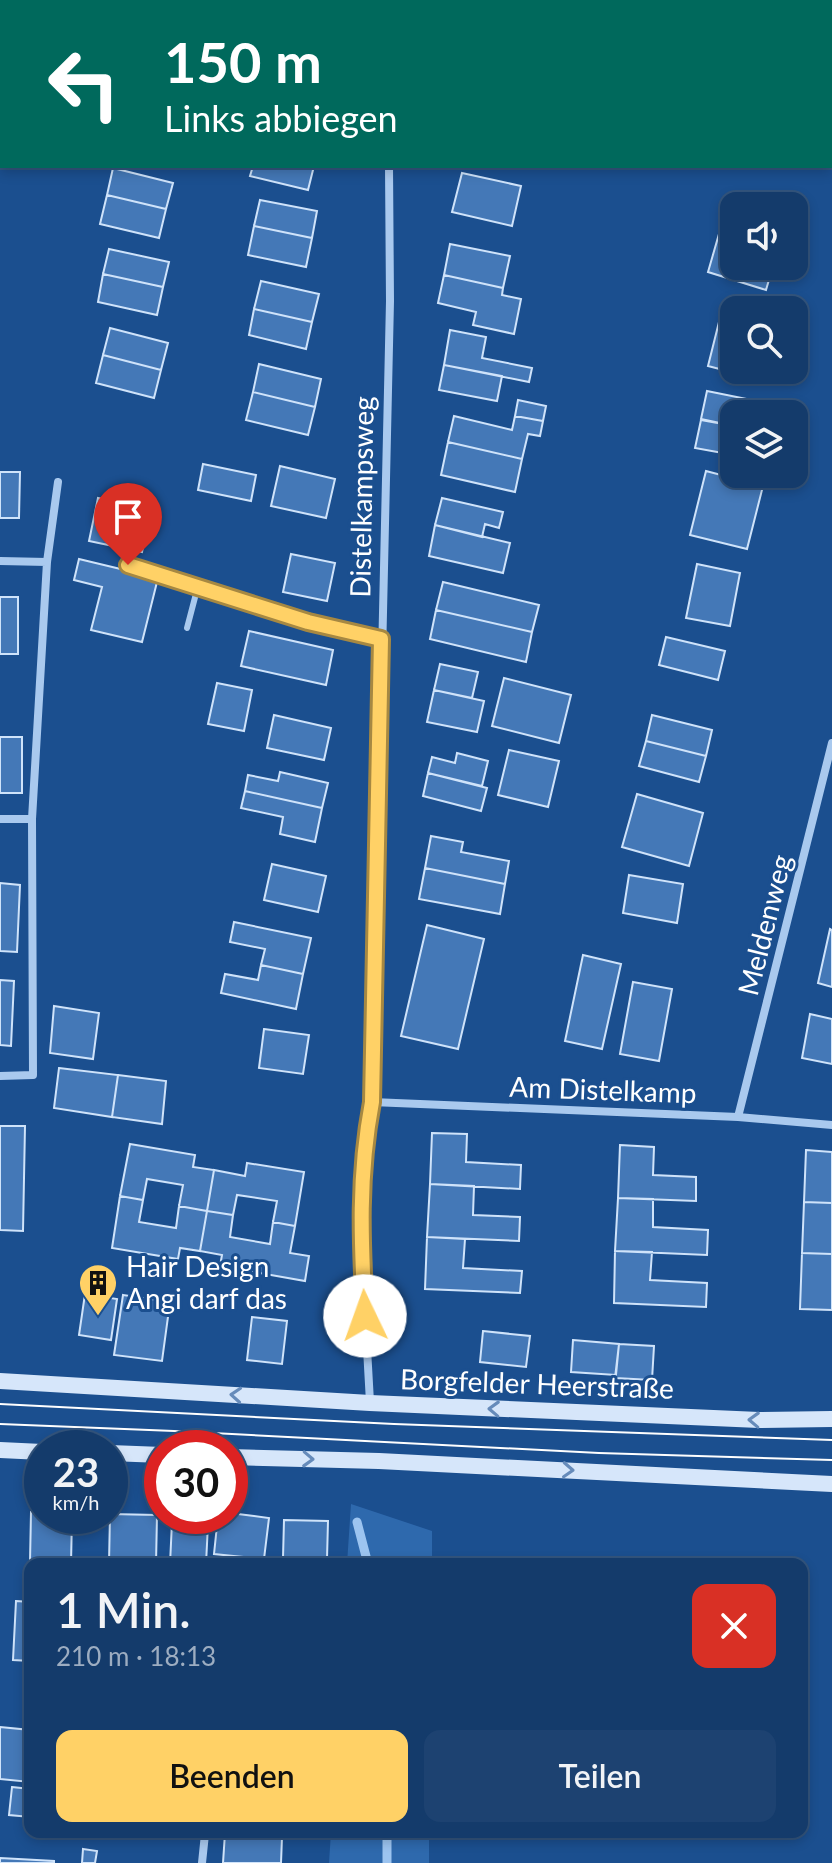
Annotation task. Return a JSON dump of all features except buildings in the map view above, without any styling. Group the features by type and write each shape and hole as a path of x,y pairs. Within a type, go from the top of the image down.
{"main road":[{"name":"Borgfelder Heerstraße","path":"0,1381 370,1403 759,1420 832,1419"},
{"path":"0,1450 24,1451"},
{"path":"248,1457 829,1483"}],"street":[{"name":"Distelkampsweg","path":"370,1403 360,1223 363,1151 372,1102 390,301 389,168"},
{"path":"0,1076 33,1075 32,819 47,562 58,482"},
{"path":"0,561 47,562"},
{"name":"Meldenweg","path":"738,1117 832,743"},
{"path":"0,819 32,819"},
{"name":"Am Distelkamp","path":"372,1102 738,1117 832,1125"},
{"path":"202,1863 205,1838"}],"lane":[{"path":"128,565 308,622 381,639"},
{"path":"187,628 198,586"}],"shaded area":[{"path":"351,1504 432,1531 432,1558 347,1558"},
{"path":"331,1838 429,1838 429,1863 329,1863"}],"waterway":[{"path":"357,1522 366,1558"},
{"path":"387,1838 387,1863"}],"tram line":[{"path":"0,1404 394,1424 832,1440"},
{"path":"0,1424 599,1453 832,1460"}],"place":[{"name":"Hair Design Angi darf das","path":"98,1317"}],"route":[{"path":"128,565 308,622 381,639 372,1102 363,1151 360,1223 365,1316"}]}
